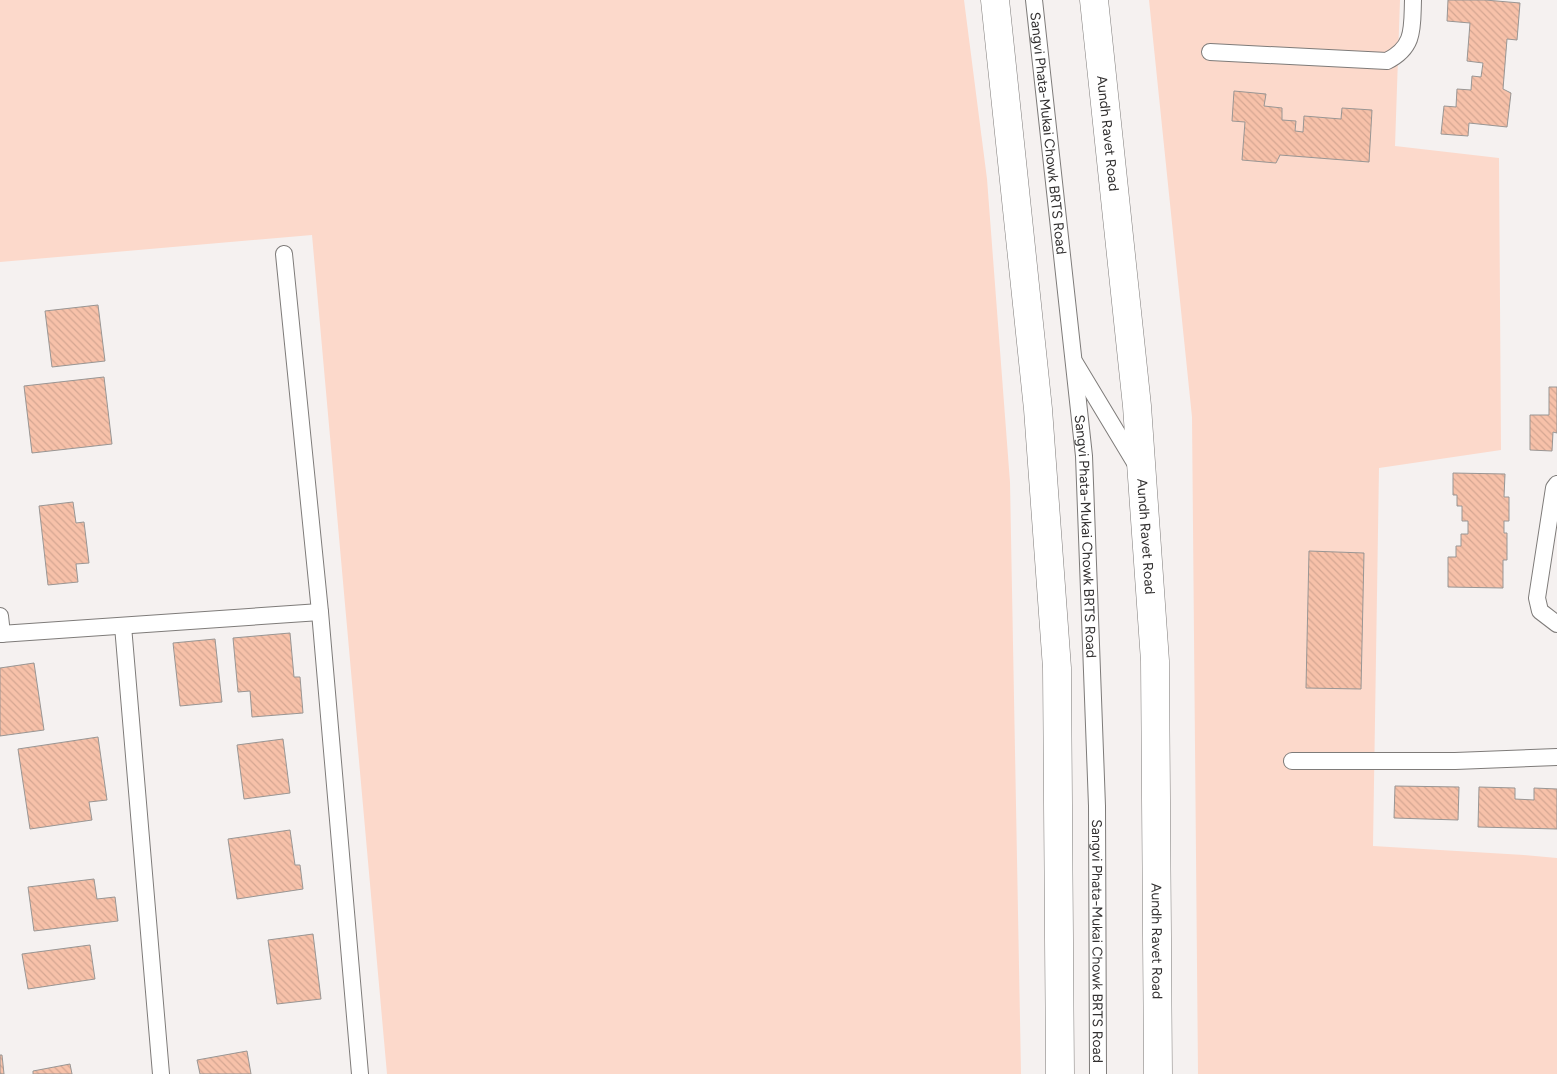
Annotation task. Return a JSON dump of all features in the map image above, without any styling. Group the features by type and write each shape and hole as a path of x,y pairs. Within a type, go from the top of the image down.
{"main road":[{"path":"995,0 1038,409 1057,668 1060,1074"},
{"name":"Aundh Ravet Road","path":"1094,0 1137,406 1155,661 1158,1074"}],"lane":[{"name":"Sangvi Phata-Mukai Chowk BRTS Road","path":"1034,0 1084,456 1097,806 1098,1074"},
{"path":"1210,52 1377,62 1387,61 1398,56 1408,45 1412,32 1413,0"},
{"path":"284,254 320,612 360,1074"},
{"path":"1073,358 1142,473"},
{"path":"1557,484 1554,488 1537,598 1540,611 1557,624"},
{"path":"0,616 1,634 320,612"},
{"path":"123,626 161,1074"},
{"path":"1292,761 1456,761 1557,757"}],"shaded area":[{"path":"0,0 964,0 987,179 1010,482 1021,1074 387,1074 312,235 0,262"},
{"path":"1149,0 1400,0 1395,146 1499,158 1501,450 1379,468 1373,846 1557,858 1557,1074 1198,1074 1192,417"}],"building":[{"path":"1448,0 1485,0 1520,3 1517,40 1507,39 1503,89 1511,93 1507,127 1469,123 1468,136 1441,134 1444,106 1456,107 1457,89 1471,90 1472,76 1481,77 1483,63 1467,61 1470,23 1447,21"},
{"path":"1234,91 1266,94 1264,106 1282,108 1282,120 1296,121 1295,131 1303,132 1304,116 1341,119 1342,108 1372,110 1369,162 1280,155 1276,163 1242,160 1245,122 1232,121"},
{"path":"98,305 105,361 52,367 45,311"},
{"path":"104,377 112,444 32,453 24,386"},
{"path":"1549,387 1557,387 1557,433 1553,432 1552,451 1530,450 1530,415 1549,415"},
{"path":"1453,473 1505,474 1504,497 1509,497 1509,521 1504,521 1504,533 1507,533 1507,560 1503,560 1503,588 1448,587 1448,557 1456,557 1456,546 1461,546 1461,534 1468,534 1468,521 1462,521 1462,506 1457,506 1457,495 1453,495"},
{"path":"73,502 76,523 84,522 89,563 76,564 78,582 48,585 39,506"},
{"path":"1309,551 1364,553 1361,689 1306,688"},
{"path":"290,633 294,677 300,677 303,713 252,717 250,691 238,692 233,638"},
{"path":"215,639 222,702 180,706 173,643"},
{"path":"34,663 44,730 0,736 0,668"},
{"path":"98,737 107,800 89,802 92,820 30,829 18,749"},
{"path":"283,739 290,793 244,799 237,745"},
{"path":"1395,786 1459,787 1458,820 1394,818"},
{"path":"1479,787 1515,788 1515,799 1534,800 1534,788 1557,789 1557,829 1478,827"},
{"path":"290,830 295,865 300,865 303,889 237,899 228,839"},
{"path":"94,879 97,899 115,897 118,921 34,931 28,887"},
{"path":"313,934 321,999 277,1004 268,940"},
{"path":"90,945 95,979 28,989 22,954"},
{"path":"247,1051 251,1074 200,1074 197,1060"},
{"path":"0,1055 2,1055 4,1074 0,1074"},
{"path":"70,1064 72,1074 33,1074 33,1071"}]}
